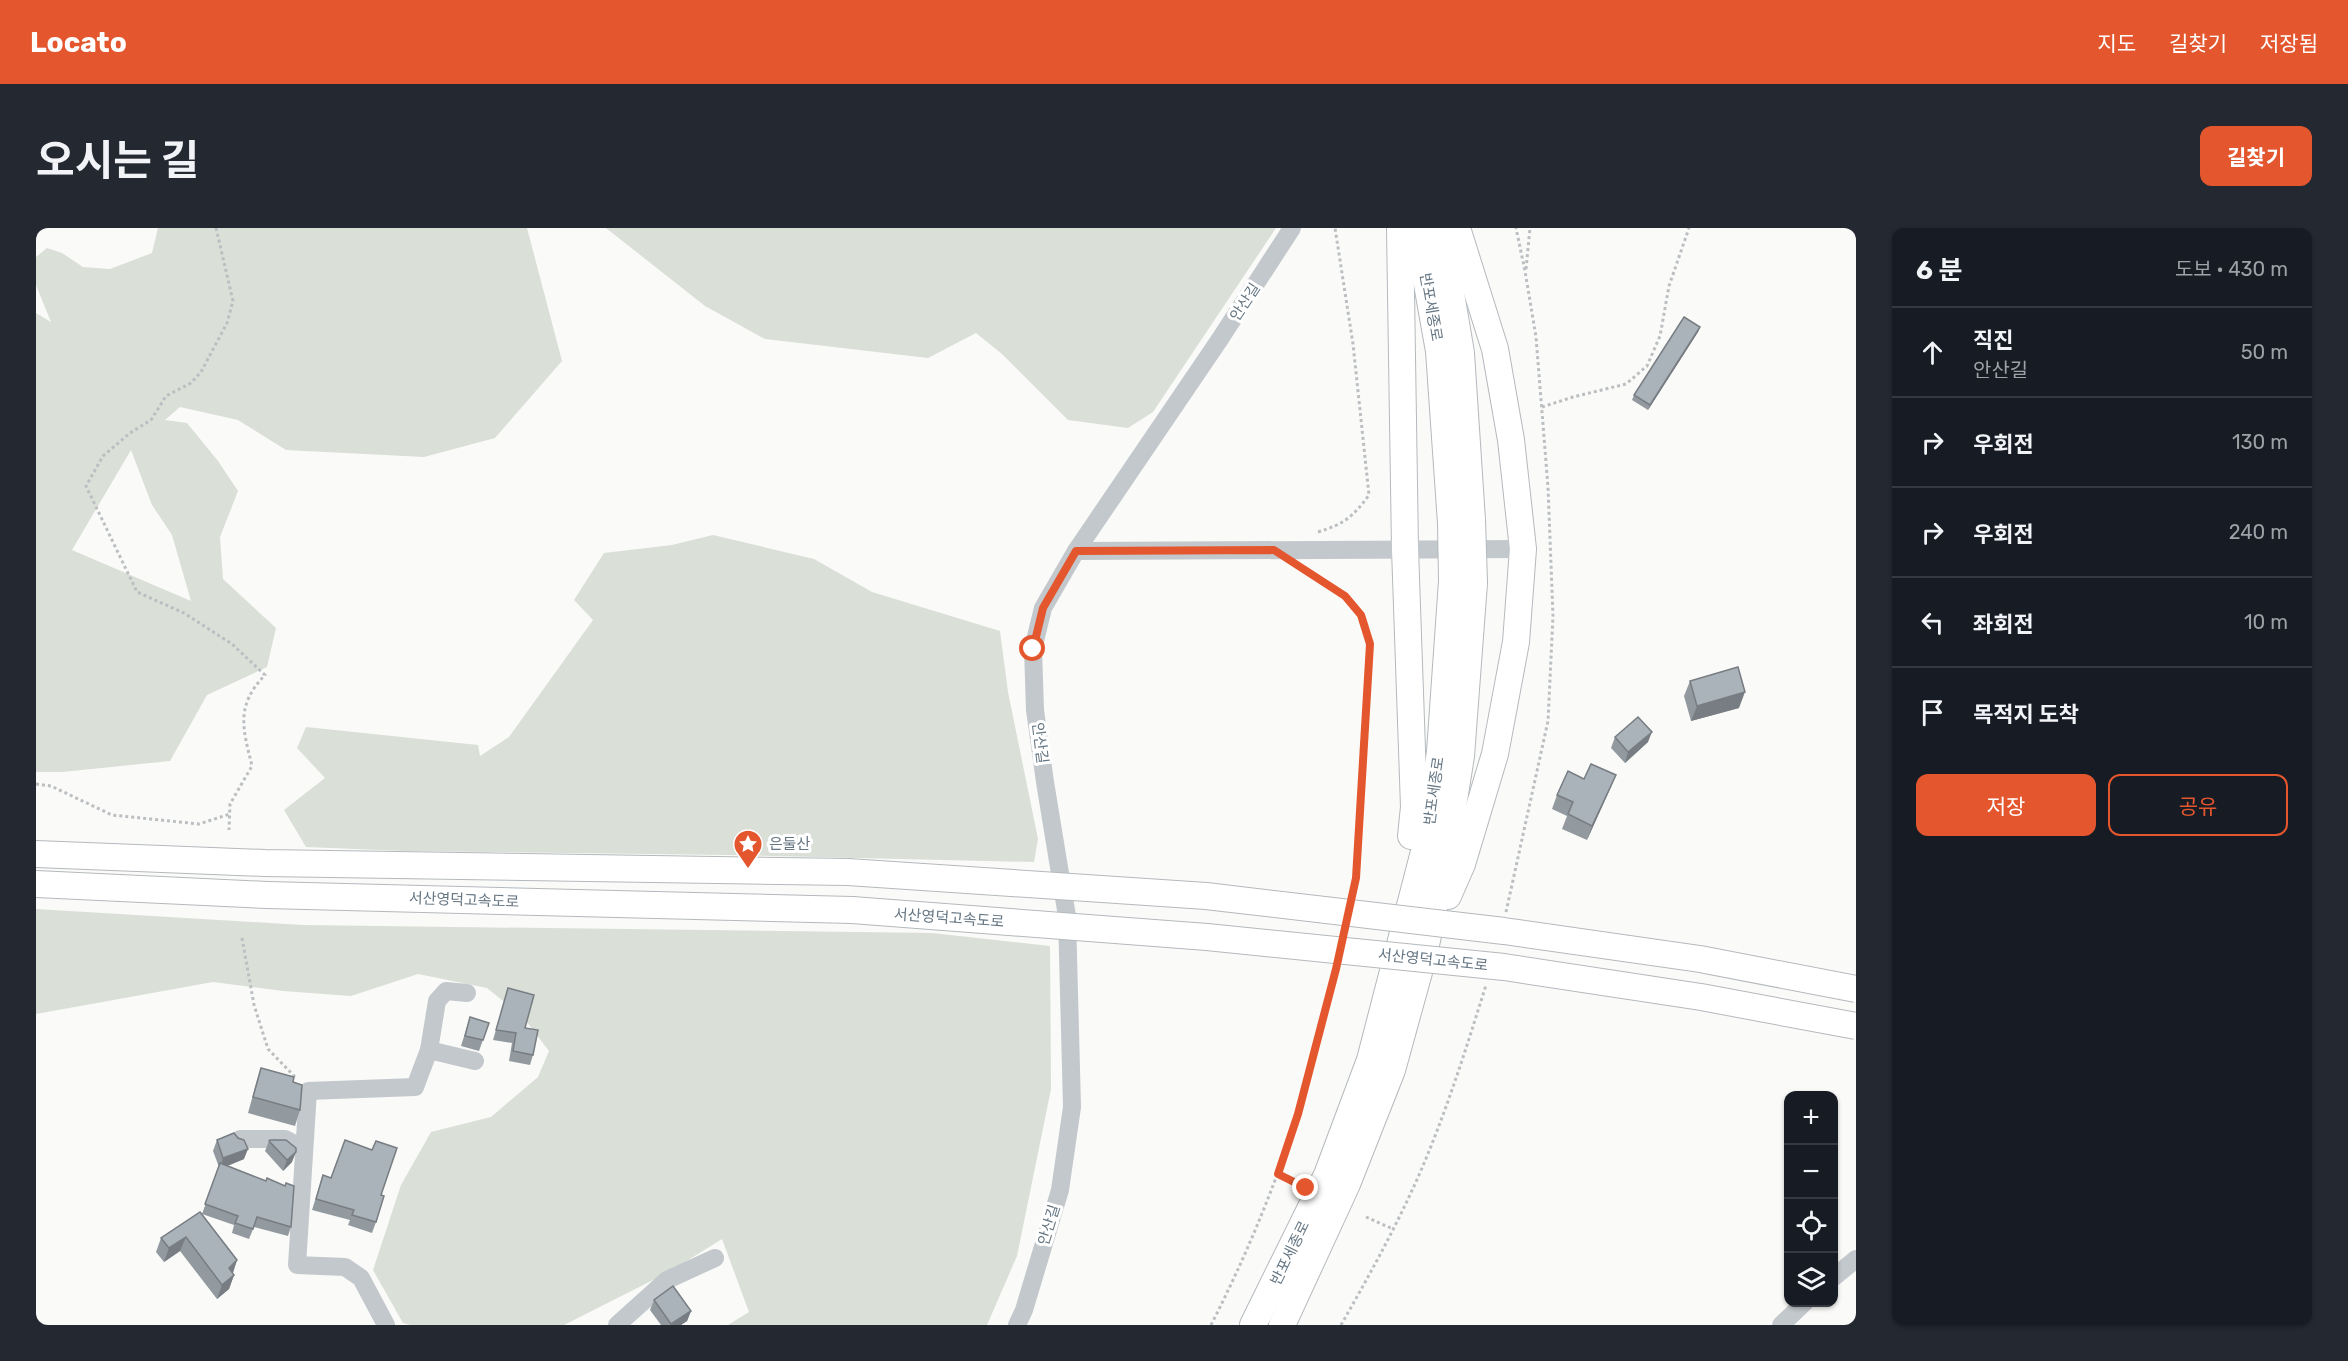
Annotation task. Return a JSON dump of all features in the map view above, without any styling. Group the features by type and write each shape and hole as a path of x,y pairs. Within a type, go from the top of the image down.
{"highway":[{"path":"1399,945 1414,807 1405,549 1400,228"},
{"name":"반포세종로","path":"1417,228 1439,351 1462,521"},
{"name":"반포세종로","path":"1282,1325 1347,1184 1392,1070 1424,954 1445,856 1461,756 1463,582 1461,353 1440,228"},
{"path":"1424,954 1462,864 1495,754 1516,642 1523,549 1511,440 1495,349 1457,228"},
{"name":"반포세종로","path":"1253,1325 1280,1276 1328,1175 1371,1060 1426,844 1463,582"},
{"path":"36,854 265,863 848,872 1218,897 1515,932 1700,959 1856,989"},
{"name":"서산영덕고속도로","path":"36,884 279,895 852,910 1207,937 1504,967 1701,997 1856,1026"}],"street":[{"name":"안산길","path":"1017,1325 1024,1310 1060,1190 1072,1107 1067,916 1035,710 1033,649 1043,608 1076,551 1220,339 1292,228"},
{"path":"1076,551 1523,549"},
{"path":"386,1325 361,1278 345,1267 297,1265 308,1091 415,1087 429,1050 437,1000 446,991 467,993"},
{"path":"429,1050 475,1061"},
{"path":"240,1139 285,1139 304,1149"},
{"path":"617,1325 667,1280 715,1258"},
{"path":"1838,1273 1856,1259"},
{"path":"1781,1325 1800,1307"}],"path":[{"path":"216,228 233,301 227,323 201,372 191,384 166,396 151,420 130,433 103,456 86,486 137,592 184,613 232,644 264,675 246,702 243,728 252,766 230,804 229,830"},
{"path":"1313,534 1339,525 1356,513 1369,495 1353,344 1335,228"},
{"path":"1525,271 1530,228"},
{"path":"1542,408 1573,397 1626,384 1647,366 1660,336 1669,286 1689,228"},
{"path":"1299,567 1345,596 1361,615 1370,644 1356,878 1351,901"},
{"path":"36,784 51,786 112,815 199,824 230,814"},
{"path":"242,938 254,1005 268,1049 308,1091"},
{"path":"1211,1325 1242,1263 1278,1174 1298,1114 1339,958"},
{"path":"1278,1174 1306,1188"},
{"path":"1366,1217 1393,1228"}],"shaded area":[{"path":"158,228 527,228 562,361 495,438 424,457 286,450 238,420 180,407 165,420 187,423 218,461 238,491 220,537 223,579 276,628 267,667 207,695 170,761 62,772 36,772 36,313 51,322 36,285 36,257 47,248 62,253 83,267 110,269 152,253","holes":["131,450 152,505 172,535 191,601 72,550"]},
{"path":"606,228 1276,228 1153,412 1128,428 1068,420 1002,354 976,333 928,358 765,339 705,306"},
{"path":"713,535 814,559 872,592 1000,631 1008,692 1038,839 1034,862 404,851 306,847 284,810 325,778 297,748 306,727 478,745 480,756 509,737 593,620 574,600 604,553 672,545"},
{"path":"36,909 302,925 932,933 1050,946 1051,1089 1017,1256 987,1325 728,1325 749,1312 722,1239 669,1272 564,1325 410,1325 403,1323 373,1270 401,1185 431,1132 491,1117 538,1077 549,1051 523,1017 487,988 418,974 351,996 283,991 213,982 36,1014"}],"building":[{"path":"1684,317 1700,327 1650,405 1634,395"},
{"path":"1738,667 1745,692 1697,706 1690,681"},
{"path":"1638,717 1652,732 1628,752 1615,737"},
{"path":"1591,764 1616,775 1592,826 1568,814 1573,802 1557,795 1568,771 1584,779"},
{"path":"508,988 534,995 525,1028 538,1030 533,1055 513,1051 516,1033 496,1030"},
{"path":"470,1017 489,1023 483,1040 465,1036"},
{"path":"261,1068 294,1077 293,1082 302,1085 300,1110 253,1097"},
{"path":"234,1133 238,1138 244,1140 248,1149 223,1158 217,1140"},
{"path":"270,1140 286,1140 296,1148 296,1152 287,1160"},
{"path":"345,1140 372,1150 376,1141 397,1148 381,1195 384,1196 376,1222 352,1215 354,1210 316,1199 323,1175 331,1178"},
{"path":"220,1163 266,1181 267,1178 285,1186 286,1183 294,1186 291,1227 257,1217 253,1229 235,1223 238,1216 205,1204"},
{"path":"200,1212 237,1260 229,1268 234,1275 222,1285 186,1237 169,1248 161,1238"},
{"path":"673,1286 691,1311 671,1324 654,1300"}],"place":[{"name":"은둘산","path":"748,870"}],"route":[{"path":"1033,649 1043,608 1076,551 1274,550 1345,596 1361,615 1370,644 1356,878 1336,969 1298,1114 1278,1174 1306,1188"}]}
